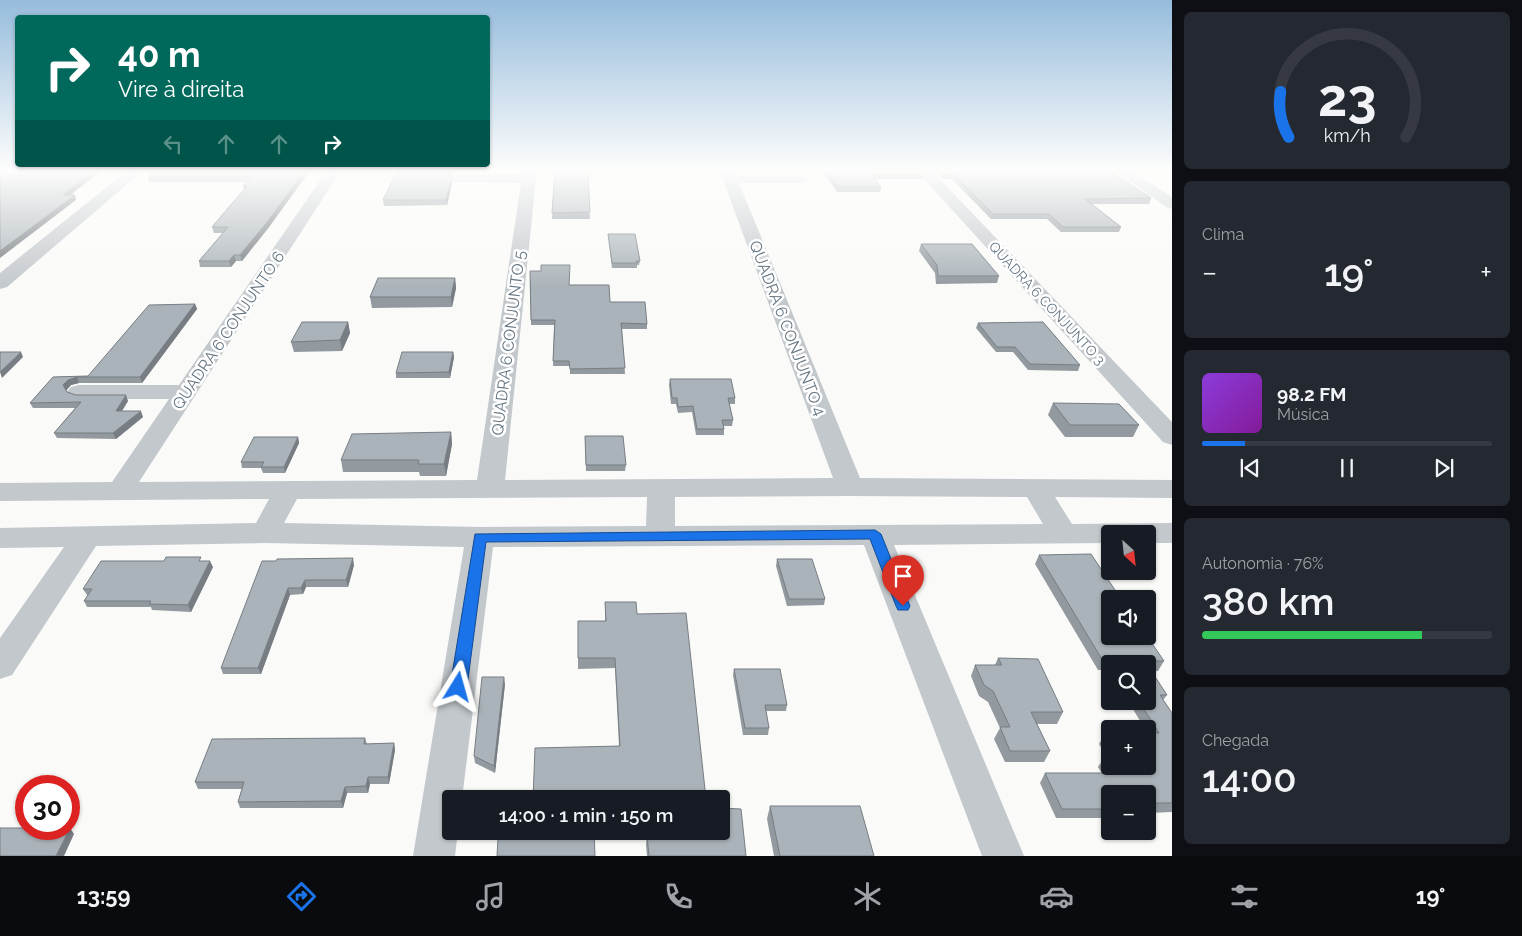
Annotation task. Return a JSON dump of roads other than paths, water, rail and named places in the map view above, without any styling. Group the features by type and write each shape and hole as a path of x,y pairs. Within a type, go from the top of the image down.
{"street":[{"path":"0,283 90,209"},
{"name":"QUADRA 6 CONJUNTO 6","path":"120,491 308,209"},
{"name":"QUADRA 6 CONJUNTO 5","path":"490,488 526,209"},
{"name":"QUADRA 6 CONJUNTO 4","path":"742,209 850,486"},
{"name":"QUADRA 6 CONJUNTO 3","path":"959,209 1172,437"},
{"path":"79,392 186,392"},
{"path":"0,492 490,488 661,489 850,486 1172,489"},
{"path":"1035,488 1063,533"},
{"path":"660,536 661,489"},
{"path":"265,534 287,491"},
{"path":"0,538 265,534 480,537 1172,533"},
{"path":"875,534 1003,856"},
{"path":"434,856 480,537"},
{"path":"0,664 86,538"}]}
